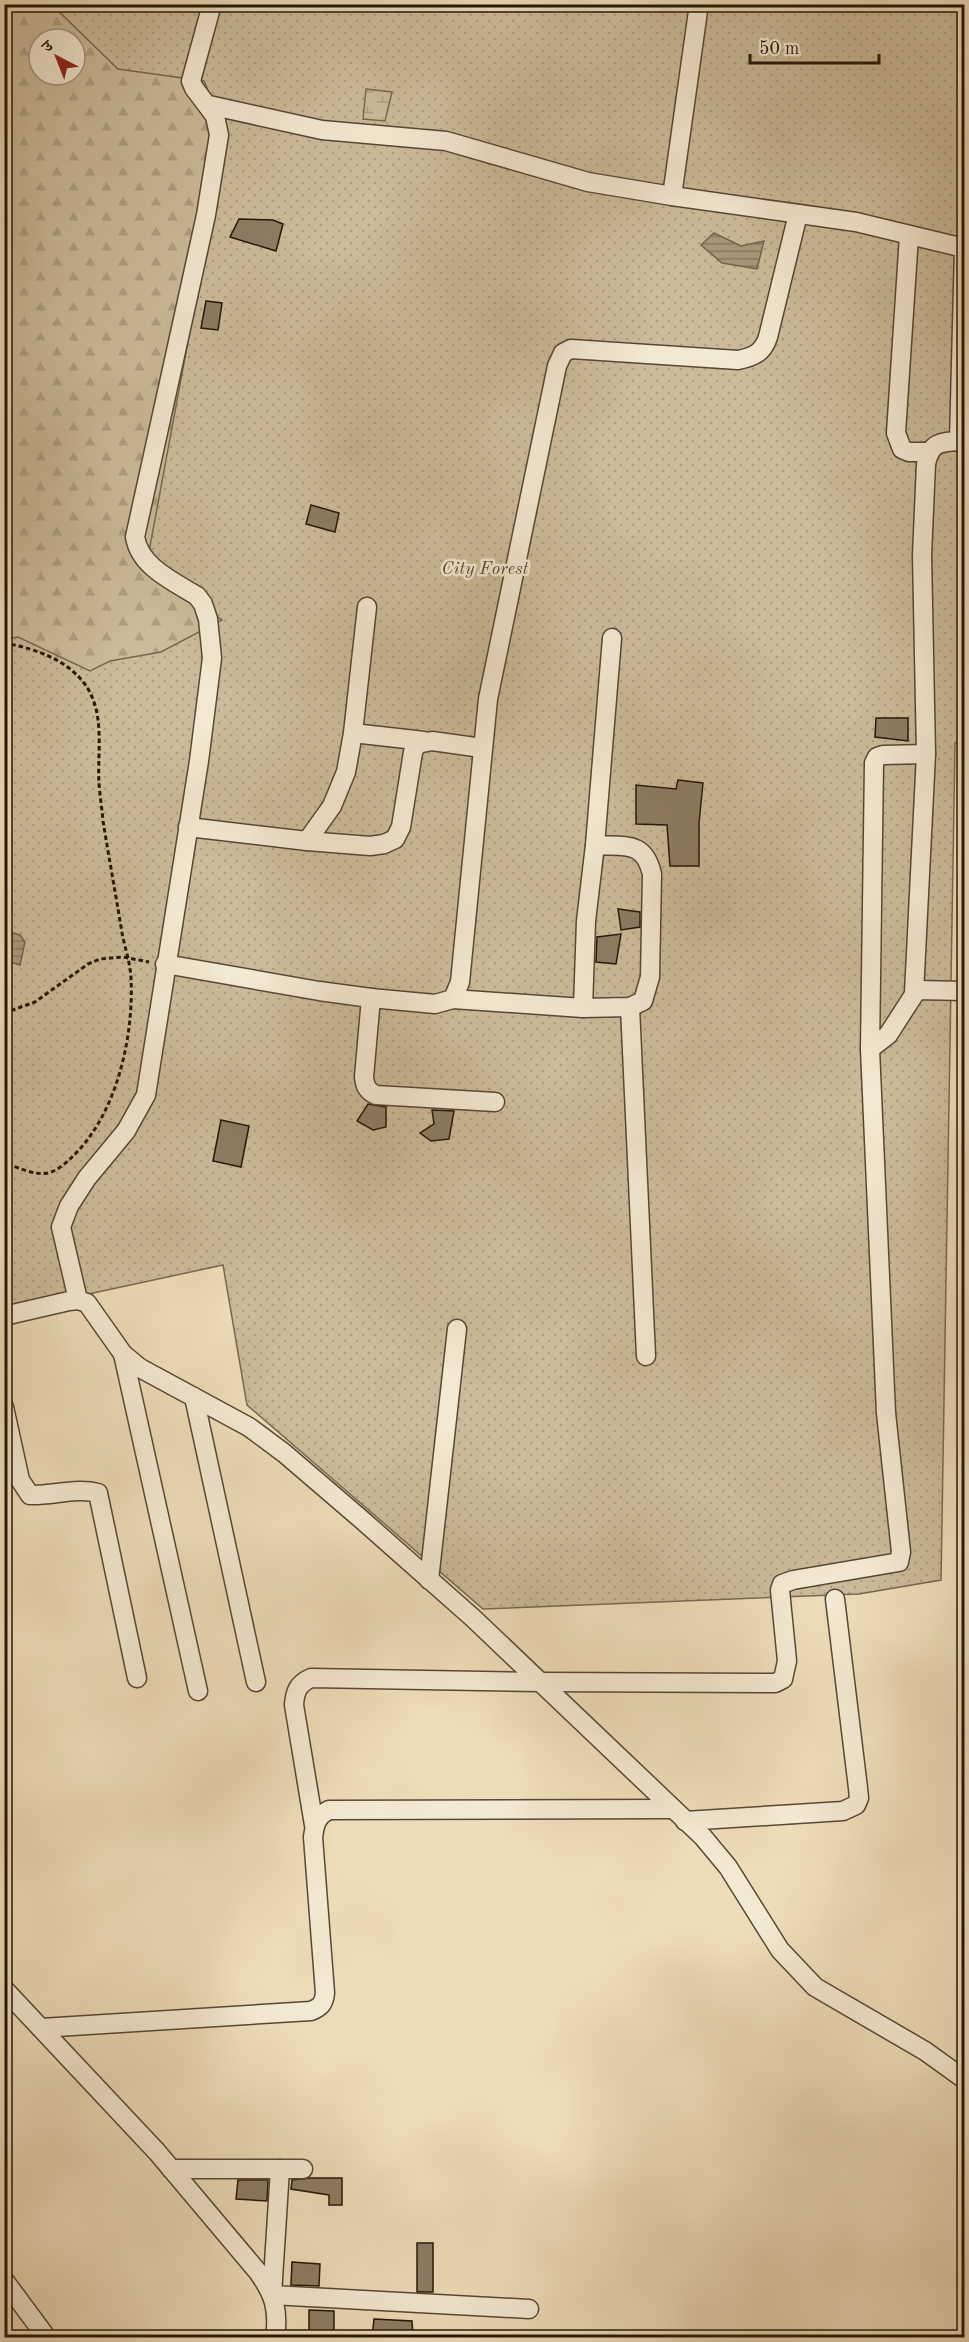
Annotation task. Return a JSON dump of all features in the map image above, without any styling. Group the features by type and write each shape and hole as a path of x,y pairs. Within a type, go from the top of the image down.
{"street":[{"path":"78,1300 62,1227 69,1206 87,1178 126,1131 146,1095 158,963 188,827 212,658 208,619 203,604 197,596 143,559 137,549 135,537 206,215 219,135 215,116 191,81 212,4"},
{"path":"672,196 699,4"},
{"path":"209,105 322,130 446,141 588,182 856,222 964,248 962,441 944,442 928,452 909,452 902,449 896,433 909,236"},
{"path":"453,999 460,982 482,748 496,653 557,366 563,353 571,349 738,360 750,358 760,352 768,337 798,214"},
{"path":"870,1049 888,1035 914,993 926,754 922,555 928,452"},
{"path":"307,841 332,806 346,772 353,733 367,607"},
{"path":"583,1008 586,921 595,845 612,638"},
{"path":"353,733 482,748"},
{"path":"188,827 307,841 370,846 384,844 395,839 401,827 413,752 417,744 424,741"},
{"path":"41,2028 311,2011 319,2008 324,2002 314,1825 294,1705 295,1693 301,1683 311,1678 321,1677 540,1682 775,1683 783,1679 788,1660 780,1590 782,1584 793,1580 899,1562 901,1551 886,1413 882,1347 870,1049 874,763 877,757 884,755 926,754"},
{"path":"158,963 318,991 435,1004 453,999 583,1008 630,1007 643,1001 650,977 652,874 648,859 642,852 630,847 595,845"},
{"path":"914,993 921,989 964,991"},
{"path":"371,998 364,1077 369,1092 376,1095 495,1102"},
{"path":"630,1007 646,1356"},
{"path":"4,1316 78,1300 87,1303 123,1354 155,1377 249,1427 284,1453 429,1580 540,1682 716,1851 780,1950 815,1987 925,2051 964,2079"},
{"path":"429,1580 457,1329"},
{"path":"123,1354 198,1691"},
{"path":"194,1397 256,1682"},
{"path":"4,1407 20,1480 30,1495 42,1496 88,1490 98,1493 137,1678"},
{"path":"314,1825 320,1815 329,1810 679,1815 843,1811 856,1804 859,1798 835,1599"},
{"path":"4,1989 171,2169 258,2272 275,2302 275,2337"},
{"path":"171,2169 303,2169"},
{"path":"272,2295 280,2169"},
{"path":"4,2280 47,2337"},
{"path":"272,2295 529,2310"}],"path":[{"path":"4,643 42,653 71,669 85,684 93,702 100,729 99,784 104,822 131,977 130,1022 117,1080 101,1121 89,1140 63,1166 51,1172 31,1172 4,1163"},
{"path":"4,1014 35,1002 87,964 100,959 128,957 158,963"}],"green space":[{"name":"City Forest","path":"4,5 964,5 964,743 955,743 941,1580 859,1594 483,1609 247,1405 223,1265 5,1312"},
{"path":"5,5 52,5 75,27 27,27 27,87 87,87 87,39 118,69 204,81 226,136 146,568 222,620 161,652 110,661 90,671 18,637 5,639"},
{"path":"366,89 392,92 385,121 363,119"}],"shaded area":[{"path":"714,233 741,246 764,241 757,269 722,263 701,245"},
{"path":"7,931 20,935 25,942 20,965 10,962 7,954"}],"building":[{"path":"239,219 273,220 283,224 276,251 230,237"},
{"path":"206,301 222,303 218,330 201,328"},
{"path":"311,505 339,513 335,532 306,524"},
{"path":"876,718 908,718 908,741 875,737"},
{"path":"678,780 703,783 699,823 699,866 670,866 667,825 636,824 636,785 676,789"},
{"path":"618,909 640,912 640,927 621,930"},
{"path":"621,934 616,964 596,962 597,937"},
{"path":"368,1104 386,1107 386,1127 373,1130 357,1121"},
{"path":"432,1110 454,1111 449,1139 431,1141 420,1133 434,1124"},
{"path":"221,1120 249,1126 241,1167 213,1161"},
{"path":"342,2178 342,2205 329,2205 329,2195 291,2189 292,2180"},
{"path":"238,2180 268,2180 267,2201 236,2199"},
{"path":"417,2243 433,2243 433,2292 417,2292"},
{"path":"292,2262 320,2264 319,2286 291,2285"},
{"path":"309,2310 334,2311 334,2337 309,2337"},
{"path":"374,2319 412,2321 413,2337 372,2337"}]}
